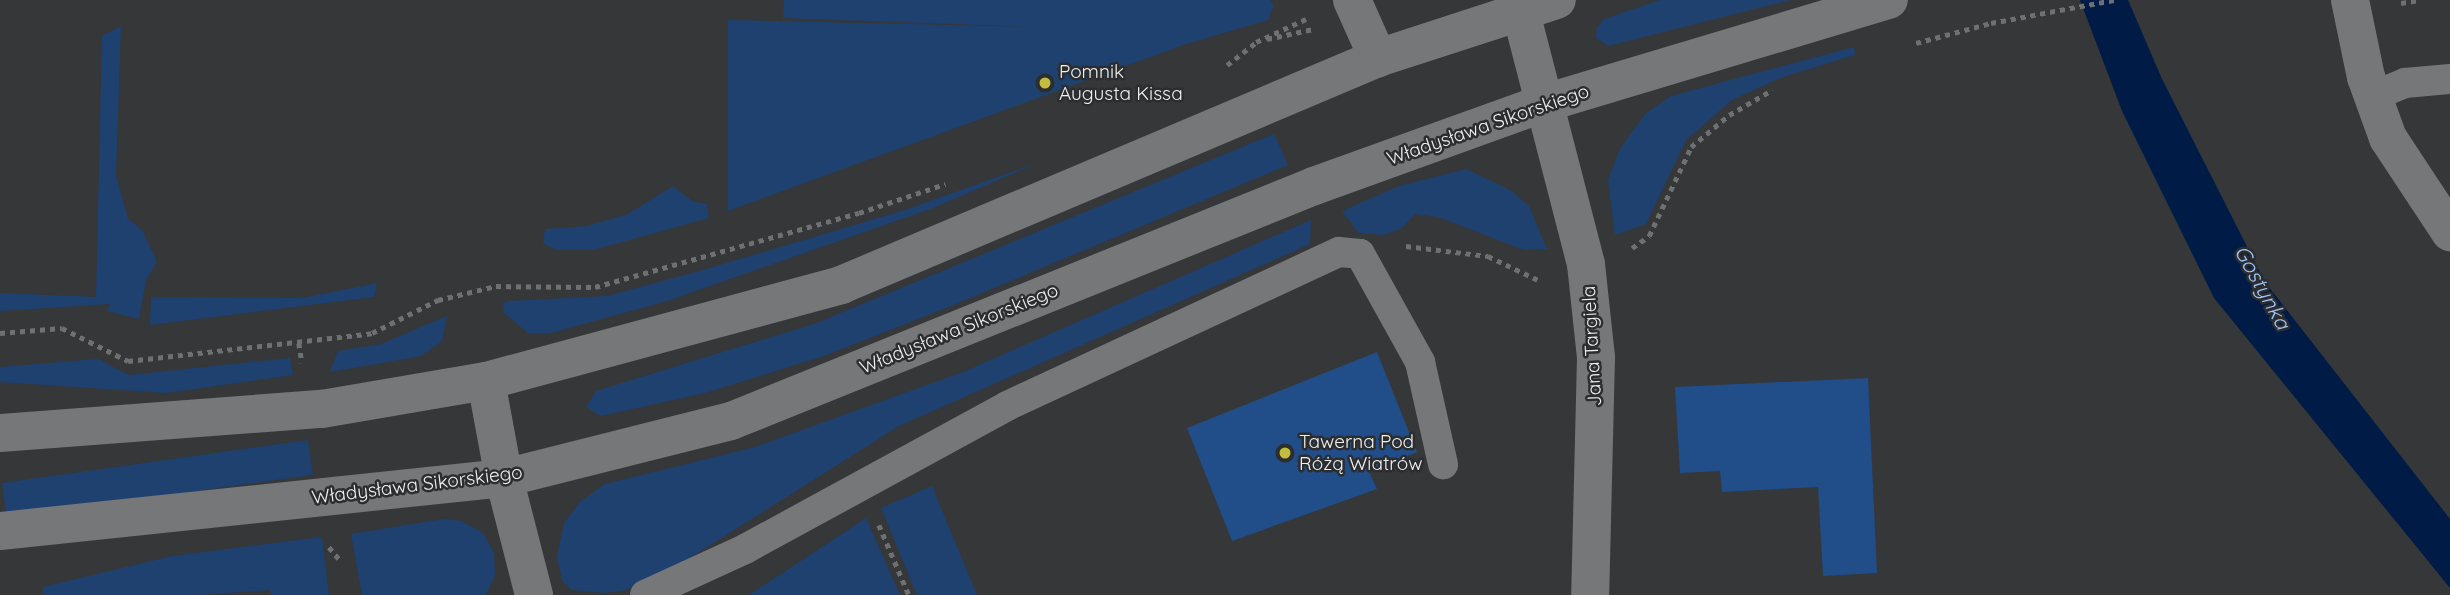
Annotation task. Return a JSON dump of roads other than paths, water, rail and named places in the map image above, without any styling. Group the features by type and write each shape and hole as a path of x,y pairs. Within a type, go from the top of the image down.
{"street":[{"path":"1352,0 1378,58"},
{"path":"0,433 322,409 486,381 841,285 1378,58 1520,9 1557,0"},
{"name":"Władysława Sikorskiego","path":"0,531 504,478 732,421 1314,186 1545,103 1889,0"},
{"path":"2350,0 2372,96 2388,138 2450,232"},
{"name":"Jana Targiela","path":"1520,9 1586,264 1596,357 1590,595"},
{"path":"486,381 504,478 534,595"}],"lane":[{"path":"2372,96 2405,83 2450,79"},
{"path":"645,595 745,549 1007,406 1339,252 1360,254 1420,362 1443,464"}],"water":[{"name":"Gostynka","path":"2080,0 2128,0 2162,79 2265,282 2450,519 2450,588 2214,298 2122,111"}],"place":[{"name":"Pomnik Augusta Kissa","path":"1045,83"},
{"name":"Tawerna Pod Różą Wiatrów","path":"1285,453"}]}
